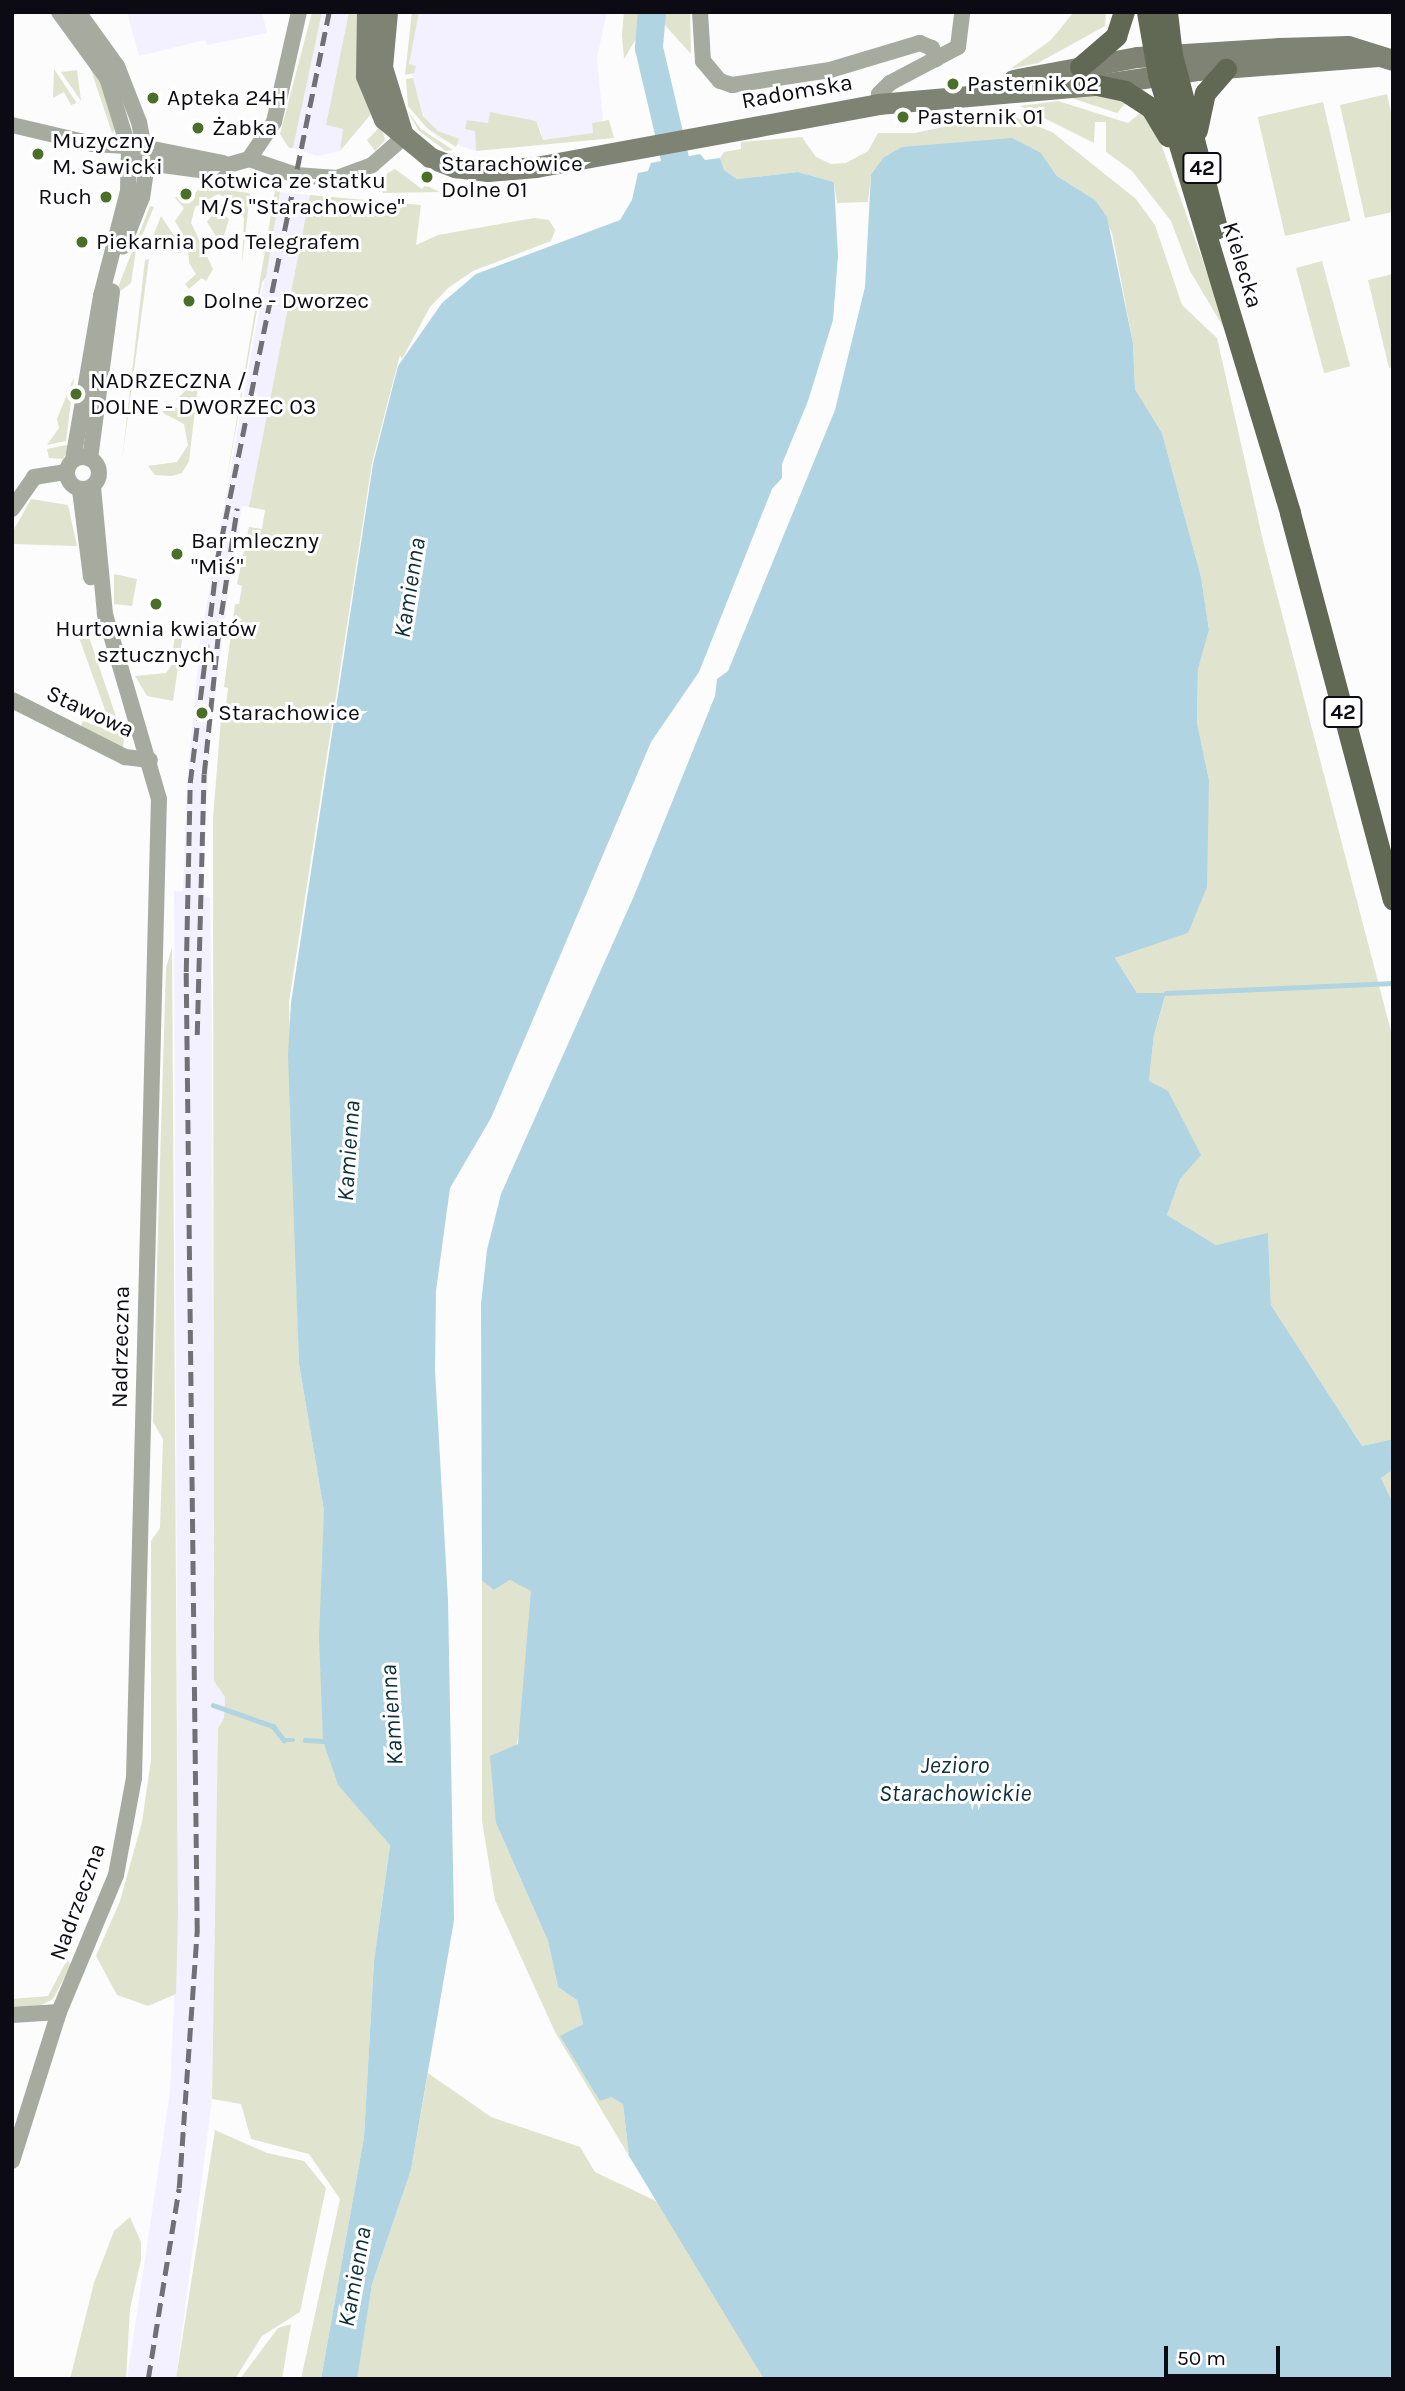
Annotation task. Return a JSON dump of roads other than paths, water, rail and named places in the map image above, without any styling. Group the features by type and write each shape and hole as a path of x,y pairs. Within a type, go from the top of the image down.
{"main road":[{"path":"1080,67 1116,36 1124,12"},
{"name":"42","path":"1147,12 1165,65"},
{"name":"42","path":"1165,65 1167,12"},
{"name":"Kielecka","path":"1165,65 1196,142 1283,488 1391,888"},
{"name":"Kielecka","path":"1165,65 1190,184 1283,488"},
{"path":"1196,142 1205,93 1227,69"},
{"path":"1097,85 1125,91 1151,108 1190,184"}],"street":[{"path":"12,509 34,477 90,459 113,287 142,197 140,153 117,66 78,12"},
{"path":"249,159 274,122 299,12"},
{"path":"367,12 364,60 368,89 375,107 403,138"},
{"path":"387,12 382,67 403,138"},
{"path":"699,12 703,61 716,78 732,85 763,83 863,62 920,43 929,45 936,59"},
{"path":"878,104 880,94 890,83 961,44 961,12"},
{"path":"61,13 107,78 140,153 128,191 87,372 70,466 71,485 86,488"},
{"path":"1165,65 1348,46 1385,58"},
{"path":"1165,65 1227,69 1385,58"},
{"name":"Radomska","path":"403,138 431,158 480,170 536,167 878,104 1097,85 1165,65"},
{"name":"Radomska","path":"912,100 1080,67 1165,65"},
{"path":"12,125 140,153 207,171 223,163 249,159 296,174 346,177 372,165 403,138"},
{"name":"Nadrzeczna","path":"12,2161 59,2012 117,1875 134,1778 159,799 150,760 99,626 86,488 99,470 90,459"},
{"name":"Stawowa","path":"12,700 125,757 150,760"},
{"path":"12,2015 59,2012"}],"water":[{"name":"Jezioro Starachowickie","path":"1012,138 1041,153 1057,176 1095,200 1107,217 1133,343 1135,389 1162,433 1201,577 1209,630 1198,669 1197,723 1209,780 1207,887 1188,933 1115,958 1137,993 1166,993 1154,1035 1149,1081 1168,1091 1201,1155 1180,1179 1167,1215 1216,1245 1268,1233 1271,1305 1362,1446 1393,1439 1393,1470 1381,1478 1393,1503 1393,2379 764,2379 629,2156 623,2104 611,2097 600,2101 560,2036 583,2024 577,2000 558,1987 548,1941 496,1823 490,1756 518,1744 531,1591 510,1580 494,1590 482,1581 481,1304 487,1250 501,1194 634,896 715,696 717,679 728,671 835,410 865,287 871,175 883,158 902,147"},
{"path":"700,154 705,160 720,158 724,170 737,179 798,172 834,182 838,256 833,320 808,401 782,464 782,478 772,489 699,672 651,742 491,1118 450,1188 436,1291 435,1370 448,1600 454,1920 411,2170 372,2284 357,2379 321,2379 364,2137 374,1961 390,1845 338,1785 323,1741 319,1637 324,1511 299,1364 288,1055 291,1003 373,464 398,366 442,303 476,274 620,220 632,200 638,173 648,171 651,163 671,159 676,163 680,158"}],"waterway":[{"name":"Kamienna","path":"652,12 649,48 676,163 675,187 664,197"},
{"path":"1166,993 1393,983"},
{"path":"213,1705 273,1726 284,1740 293,1740"},
{"path":"305,1740 323,1741"}],"railway":[{"path":"148,2379 179,2188 197,1932 186,972 190,783 217,560 329,12"},
{"path":"197,1035 204,774 218,635 237,508"}],"place":[{"name":"Pasternik 02","path":"953,84"},
{"name":"Apteka 24H","path":"153,98"},
{"name":"Pasternik 01","path":"903,117"},
{"name":"Żabka","path":"198,128"},
{"name":"Muzyczny M. Sawicki","path":"38,154"},
{"name":"Starachowice Dolne 01","path":"427,177"},
{"name":"Kotwica ze statku M/S \"Starachowice\"","path":"186,194"},
{"name":"Ruch","path":"106,197"},
{"name":"Piekarnia pod Telegrafem","path":"82,242"},
{"name":"Dolne - Dworzec","path":"189,301"},
{"name":"NADRZECZNA / DOLNE - DWORZEC 03","path":"76,394"},
{"name":"Bar mleczny \"Miś\"","path":"177,554"},
{"name":"Hurtownia kwiatów sztucznych","path":"156,604"},
{"name":"Starachowice","path":"202,713"}]}
